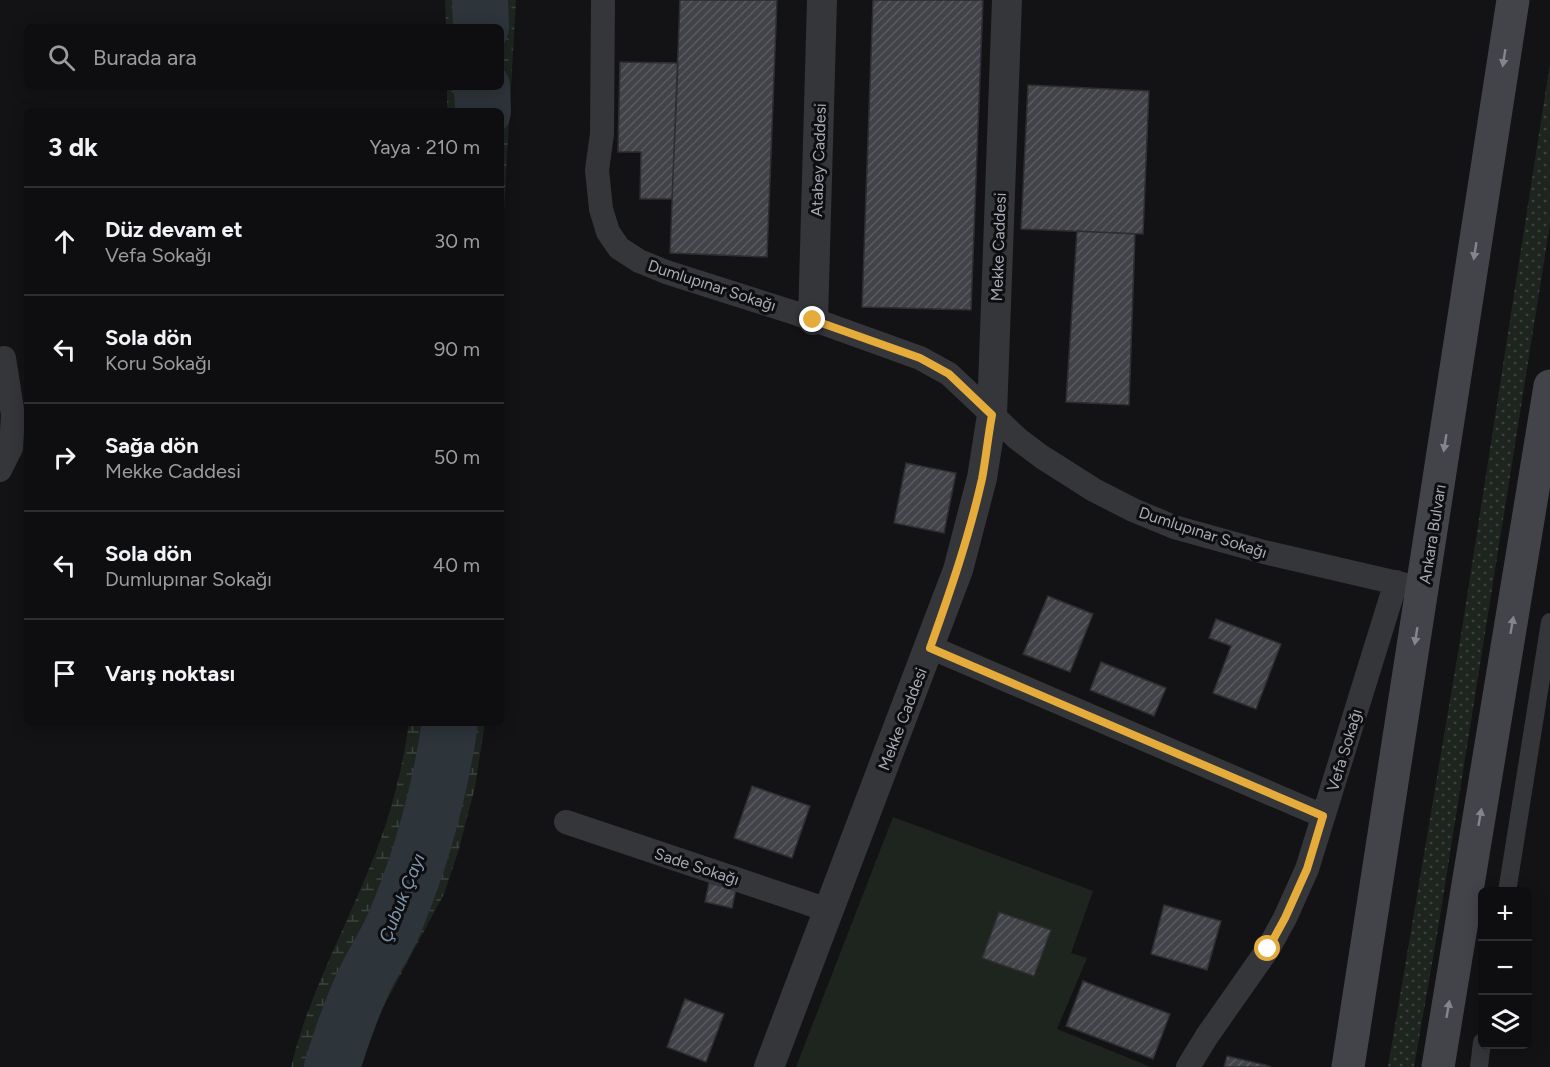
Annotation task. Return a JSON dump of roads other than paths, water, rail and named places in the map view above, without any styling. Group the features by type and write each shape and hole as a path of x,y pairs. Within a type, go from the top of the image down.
{"main road":[{"name":"Ankara Bulvarı","path":"1348,1067 1410,585 1513,0"},
{"path":"1438,1067 1550,386"}],"street":[{"name":"Dumlupınar Sokağı","path":"603,0 602,134 597,170 601,209 608,232 619,248 639,261 666,272 920,358 949,374 1018,439 1068,475 1133,510 1174,527 1264,552 1410,585"},
{"name":"Atabey Caddesi","path":"813,320 822,0"},
{"name":"Mekke Caddesi","path":"769,1067 930,648 958,570 982,478 992,415 1008,0"},
{"path":"0,470 11,448 13,415 4,358"},
{"name":"Vefa Sokağı","path":"1188,1067 1280,928 1307,869 1323,816 1410,585"},
{"path":"1508,887 1550,622"},
{"path":"930,648 1323,816"},
{"name":"Sade Sokağı","path":"566,822 828,910"},
{"path":"1479,1067 1481,1049"}],"waterway":[{"name":"Çubuk Çayı","path":"480,0 481,24"},
{"name":"Çubuk Çayı","path":"482,90 483,108"},
{"name":"Çubuk Çayı","path":"332,1067 357,996 394,924 415,870 436,797 449,726"}]}
